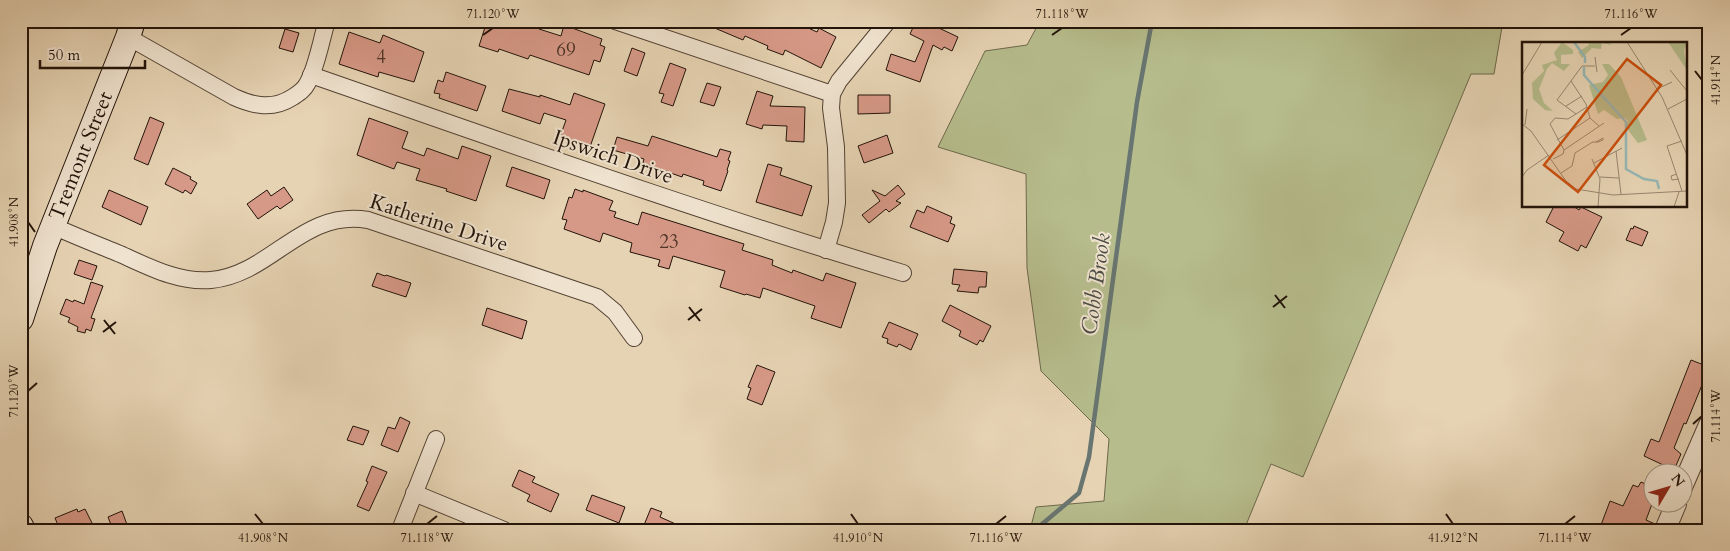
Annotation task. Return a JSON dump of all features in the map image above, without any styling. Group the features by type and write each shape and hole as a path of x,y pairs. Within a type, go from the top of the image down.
{"main road":[{"name":"Tremont Street","path":"21,319 53,226 130,29"},
{"path":"21,526 23,530"}],"street":[{"path":"130,29 234,97 256,105 274,105 289,100 302,91 311,75 327,21"},
{"path":"615,21 832,94"},
{"path":"826,250 837,203 836,147 831,108 832,94 839,81 888,21"},
{"name":"Ipswich Drive","path":"311,75 629,185 826,250 903,272"},
{"name":"Katherine Drive","path":"53,226 160,271 184,278 204,280 224,278 248,269 304,233 324,223 345,218 368,220 597,297 616,312 634,338"},
{"path":"1692,465 1709,425"},
{"path":"400,530 436,439"},
{"path":"414,493 504,530"},
{"path":"1665,530 1672,514"}],"green space":[{"path":"1040,21 1503,21 1494,74 1471,74 1303,477 1271,464 1244,530 1030,530 1036,507 1104,501 1109,439 1041,371 1027,268 1026,174 938,147 985,51 1027,45"}],"building":[{"path":"487,21 511,21 521,25 522,21 541,21 539,29 561,36 564,25 602,39 600,45 605,47 600,62 594,60 589,75 530,55 528,59 499,49 498,52 479,46"},
{"path":"698,21 793,21 817,32 819,28 836,37 821,68 785,50 783,55 767,49 768,46 745,36 743,40"},
{"path":"916,21 924,21 958,37 952,51 944,47 942,50 933,45 920,82 886,70 891,54 915,62 924,41 910,34"},
{"path":"285,29 299,33 293,52 279,48"},
{"path":"349,32 380,43 383,35 424,52 414,82 379,72 378,77 339,64"},
{"path":"632,48 645,53 637,76 624,71"},
{"path":"670,63 686,69 673,106 661,102 664,94 659,93"},
{"path":"446,72 486,86 477,111 439,98 440,94 434,93 438,80 443,82"},
{"path":"707,83 721,87 714,106 700,102"},
{"path":"509,89 540,97 540,95 570,105 574,93 605,104 590,147 560,137 566,120 544,113 540,124 502,111"},
{"path":"757,91 773,96 770,106 805,107 804,142 786,141 787,126 763,125 762,129 746,124"},
{"path":"858,95 890,95 890,113 858,114"},
{"path":"150,117 164,123 148,165 134,159"},
{"path":"369,118 408,132 402,148 424,156 427,148 458,159 462,146 491,156 476,201 446,191 447,189 416,180 420,169 397,162 394,169 357,155"},
{"path":"887,135 893,153 864,163 858,146"},
{"path":"652,136 717,157 720,149 731,152 728,160 730,161 728,171 721,191 703,185 704,181 683,174 682,177 643,163 644,159 613,150 617,137 648,146"},
{"path":"768,164 782,168 780,175 812,186 802,216 756,202"},
{"path":"512,167 550,180 544,199 506,186"},
{"path":"173,168 191,177 190,179 197,183 191,194 185,190 183,193 165,184"},
{"path":"898,185 905,194 896,201 901,203 889,212 886,209 869,223 862,215 880,201 872,190 885,196"},
{"path":"284,187 293,200 280,209 277,206 258,219 247,204 267,190 271,196"},
{"path":"575,189 613,201 609,210 616,212 614,217 638,225 642,212 744,244 742,250 773,260 772,265 792,273 793,270 823,281 826,273 856,283 841,328 811,318 815,306 763,288 760,298 720,287 725,271 673,256 669,269 658,266 660,260 630,252 632,243 603,233 600,242 564,229 567,220 562,219 569,197 572,198"},
{"path":"109,190 148,207 141,225 102,207"},
{"path":"927,206 952,217 950,223 955,225 948,242 910,227 917,210 924,213"},
{"path":"1553,208 1576,208 1579,210 1583,208 1602,217 1586,248 1581,245 1578,251 1559,241 1564,232 1546,222"},
{"path":"1634,226 1648,232 1642,246 1626,240 1631,228 1633,229"},
{"path":"79,260 97,266 92,280 74,274"},
{"path":"954,269 987,272 986,287 979,287 978,293 957,291 960,285 952,284"},
{"path":"377,273 411,283 406,297 372,286"},
{"path":"91,282 103,286 91,318 95,319 91,331 86,329 85,333 77,331 78,327 68,322 70,318 60,314 66,299 84,304"},
{"path":"950,305 991,326 983,342 980,340 977,345 959,336 961,331 942,321"},
{"path":"487,308 527,321 522,339 482,325"},
{"path":"889,322 918,334 911,350 899,344 897,347 887,343 888,339 882,337"},
{"path":"1691,360 1709,367 1709,388 1702,385 1674,448 1681,454 1677,464 1661,464 1644,456 1651,439 1659,442"},
{"path":"757,365 775,372 762,405 747,399 751,388 748,387"},
{"path":"400,417 410,422 398,452 381,445 388,427 395,429"},
{"path":"353,426 369,431 363,445 347,440"},
{"path":"372,466 387,472 369,511 357,506 368,482 366,481"},
{"path":"519,470 535,477 532,482 559,494 551,512 527,501 530,495 512,486"},
{"path":"1642,482 1642,514 1648,514 1646,520 1655,524 1653,530 1614,530 1601,525 1610,501 1623,506 1633,485 1638,487"},
{"path":"592,495 625,507 619,523 586,510"},
{"path":"651,508 662,512 660,517 689,530 642,530"},
{"path":"77,509 78,512 85,509 94,527 88,530 60,530 55,518"},
{"path":"122,511 129,530 113,530 108,517"}],"waterway":[{"name":"Cobb Brook","path":"1035,530 1079,493 1089,457 1137,102 1152,21"}]}
